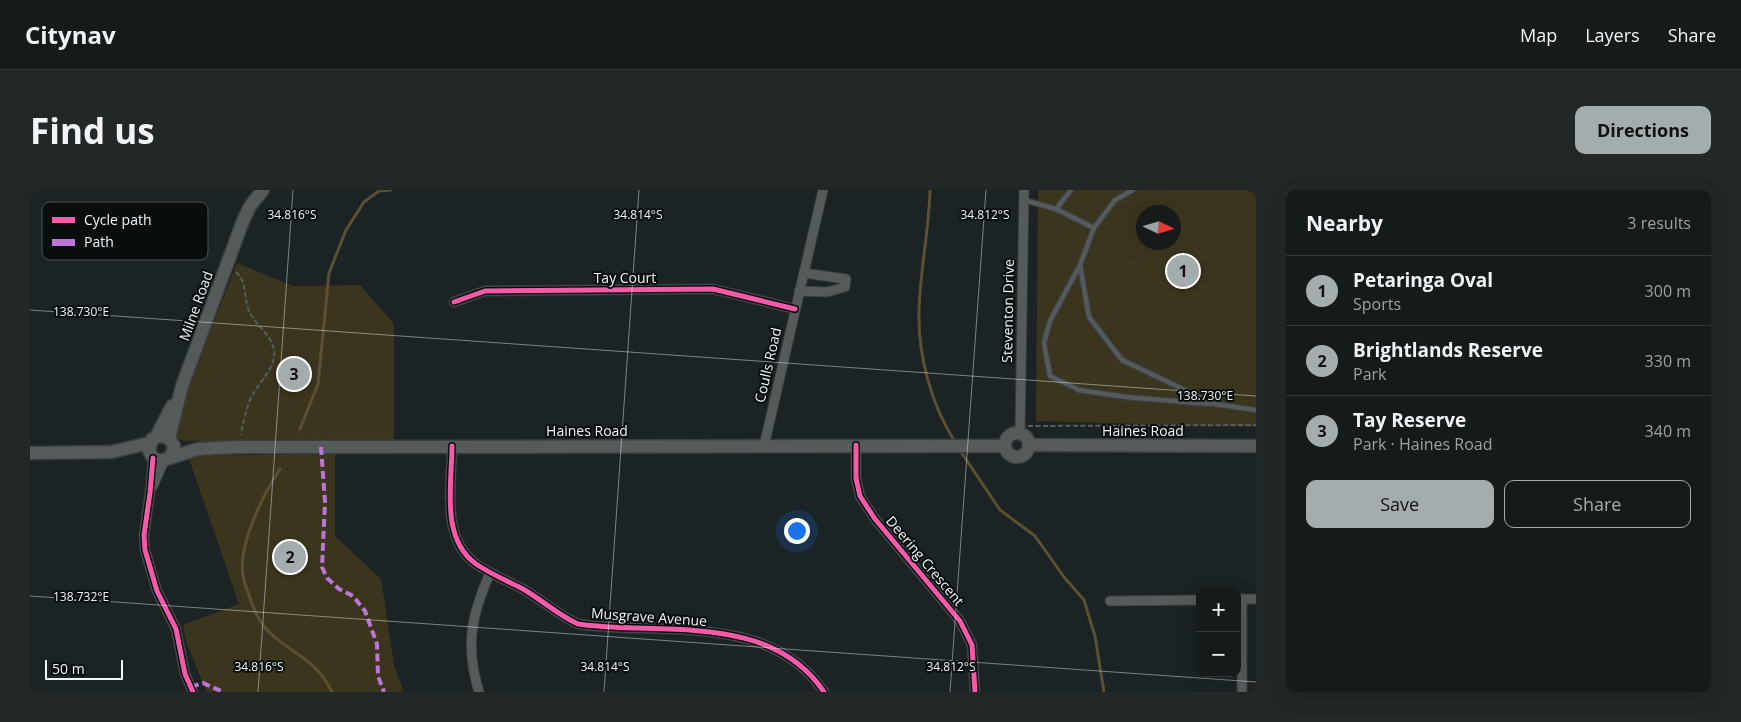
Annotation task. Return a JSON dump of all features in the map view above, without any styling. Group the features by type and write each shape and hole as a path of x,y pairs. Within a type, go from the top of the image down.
{"main road":[{"name":"Milne Road","path":"160,449 226,265 250,206 263,190"},
{"path":"1020,429 1029,445 1026,453 1015,457 1008,453 1005,446 1009,436 1020,429"},
{"name":"Haines Road","path":"1029,445 1256,446"},
{"name":"Haines Road","path":"160,449 452,446 1005,446"},
{"path":"30,453 160,449"}],"street":[{"name":"Coulls Road","path":"764,446 823,190"},
{"name":"Steventon Drive","path":"1020,429 1024,195"},
{"path":"800,291 827,292 845,287 846,279 804,273"},
{"name":"Tay Court","path":"454,302 485,291 713,289 796,309"},
{"name":"Deering Crescent","path":"856,445 856,478 860,496 875,519 960,621 972,645 975,692"},
{"name":"Musgrave Avenue","path":"452,446 451,515 453,529 467,556 490,573 538,597 568,620 578,624 717,633 764,644 795,663 824,692"},
{"path":"160,449 150,493 144,535 145,550 157,591 176,628 183,668 193,692"},
{"path":"479,692 473,674 471,637 476,605 490,573"},
{"path":"1241,599 1256,599"},
{"path":"1110,600 1196,600"},
{"path":"1241,632 1242,692"}],"lane":[{"path":"1056,209 1071,190"},
{"path":"1133,190 1115,200 1094,228 1080,265 1050,321 1044,343 1050,376 1079,390 1126,398 1214,404 1256,410"},
{"path":"1024,195 1094,228"},
{"path":"1080,265 1090,317 1122,360 1214,404"}],"path":[{"path":"226,265 241,277 247,294 248,308 271,342 274,351 273,363 251,398 238,448"},
{"path":"1020,429 1256,425"}],"shaded area":[{"path":"1038,190 1256,190 1256,427 1036,421"},
{"path":"237,263 293,286 360,285 394,324 394,440 186,441 178,439 174,432 174,424"},
{"path":"335,454 335,536 381,579 394,665 404,692 207,692 186,642 183,625 239,604 188,456"}],"waterway":[{"path":"300,429 318,384 329,273 346,230 364,202 379,191 391,190"},
{"path":"930,190 920,296 919,328 924,362 933,396 955,442"},
{"path":"959,449 1000,510 1035,536 1064,577 1084,600 1095,636 1104,692"},
{"path":"280,469 266,492 248,535 242,563 244,579 255,612 266,628 278,640 311,664 325,680 332,692"}],"marked path":[{"path":"321,447 325,502 322,567 327,578 339,589 353,596 365,611 377,644 378,676 384,692"},
{"path":"191,687 203,683 223,692"}],"cycle path":[{"path":"454,302 485,291 713,289 795,309"},
{"path":"856,445 856,478 860,496 875,519 960,621 972,645 975,692"},
{"path":"452,446 450,493 453,525 457,540 465,553 476,564 523,589 578,624 711,632 744,638 774,649 801,666 824,692"},
{"path":"153,458 144,535 145,550 157,591 176,629 185,674 193,692"}],"place":[{"name":"Petaringa Oval","path":"1183,271"},
{"name":"Tay Reserve","path":"294,374"},
{"name":"Brightlands Reserve","path":"290,557"}]}
